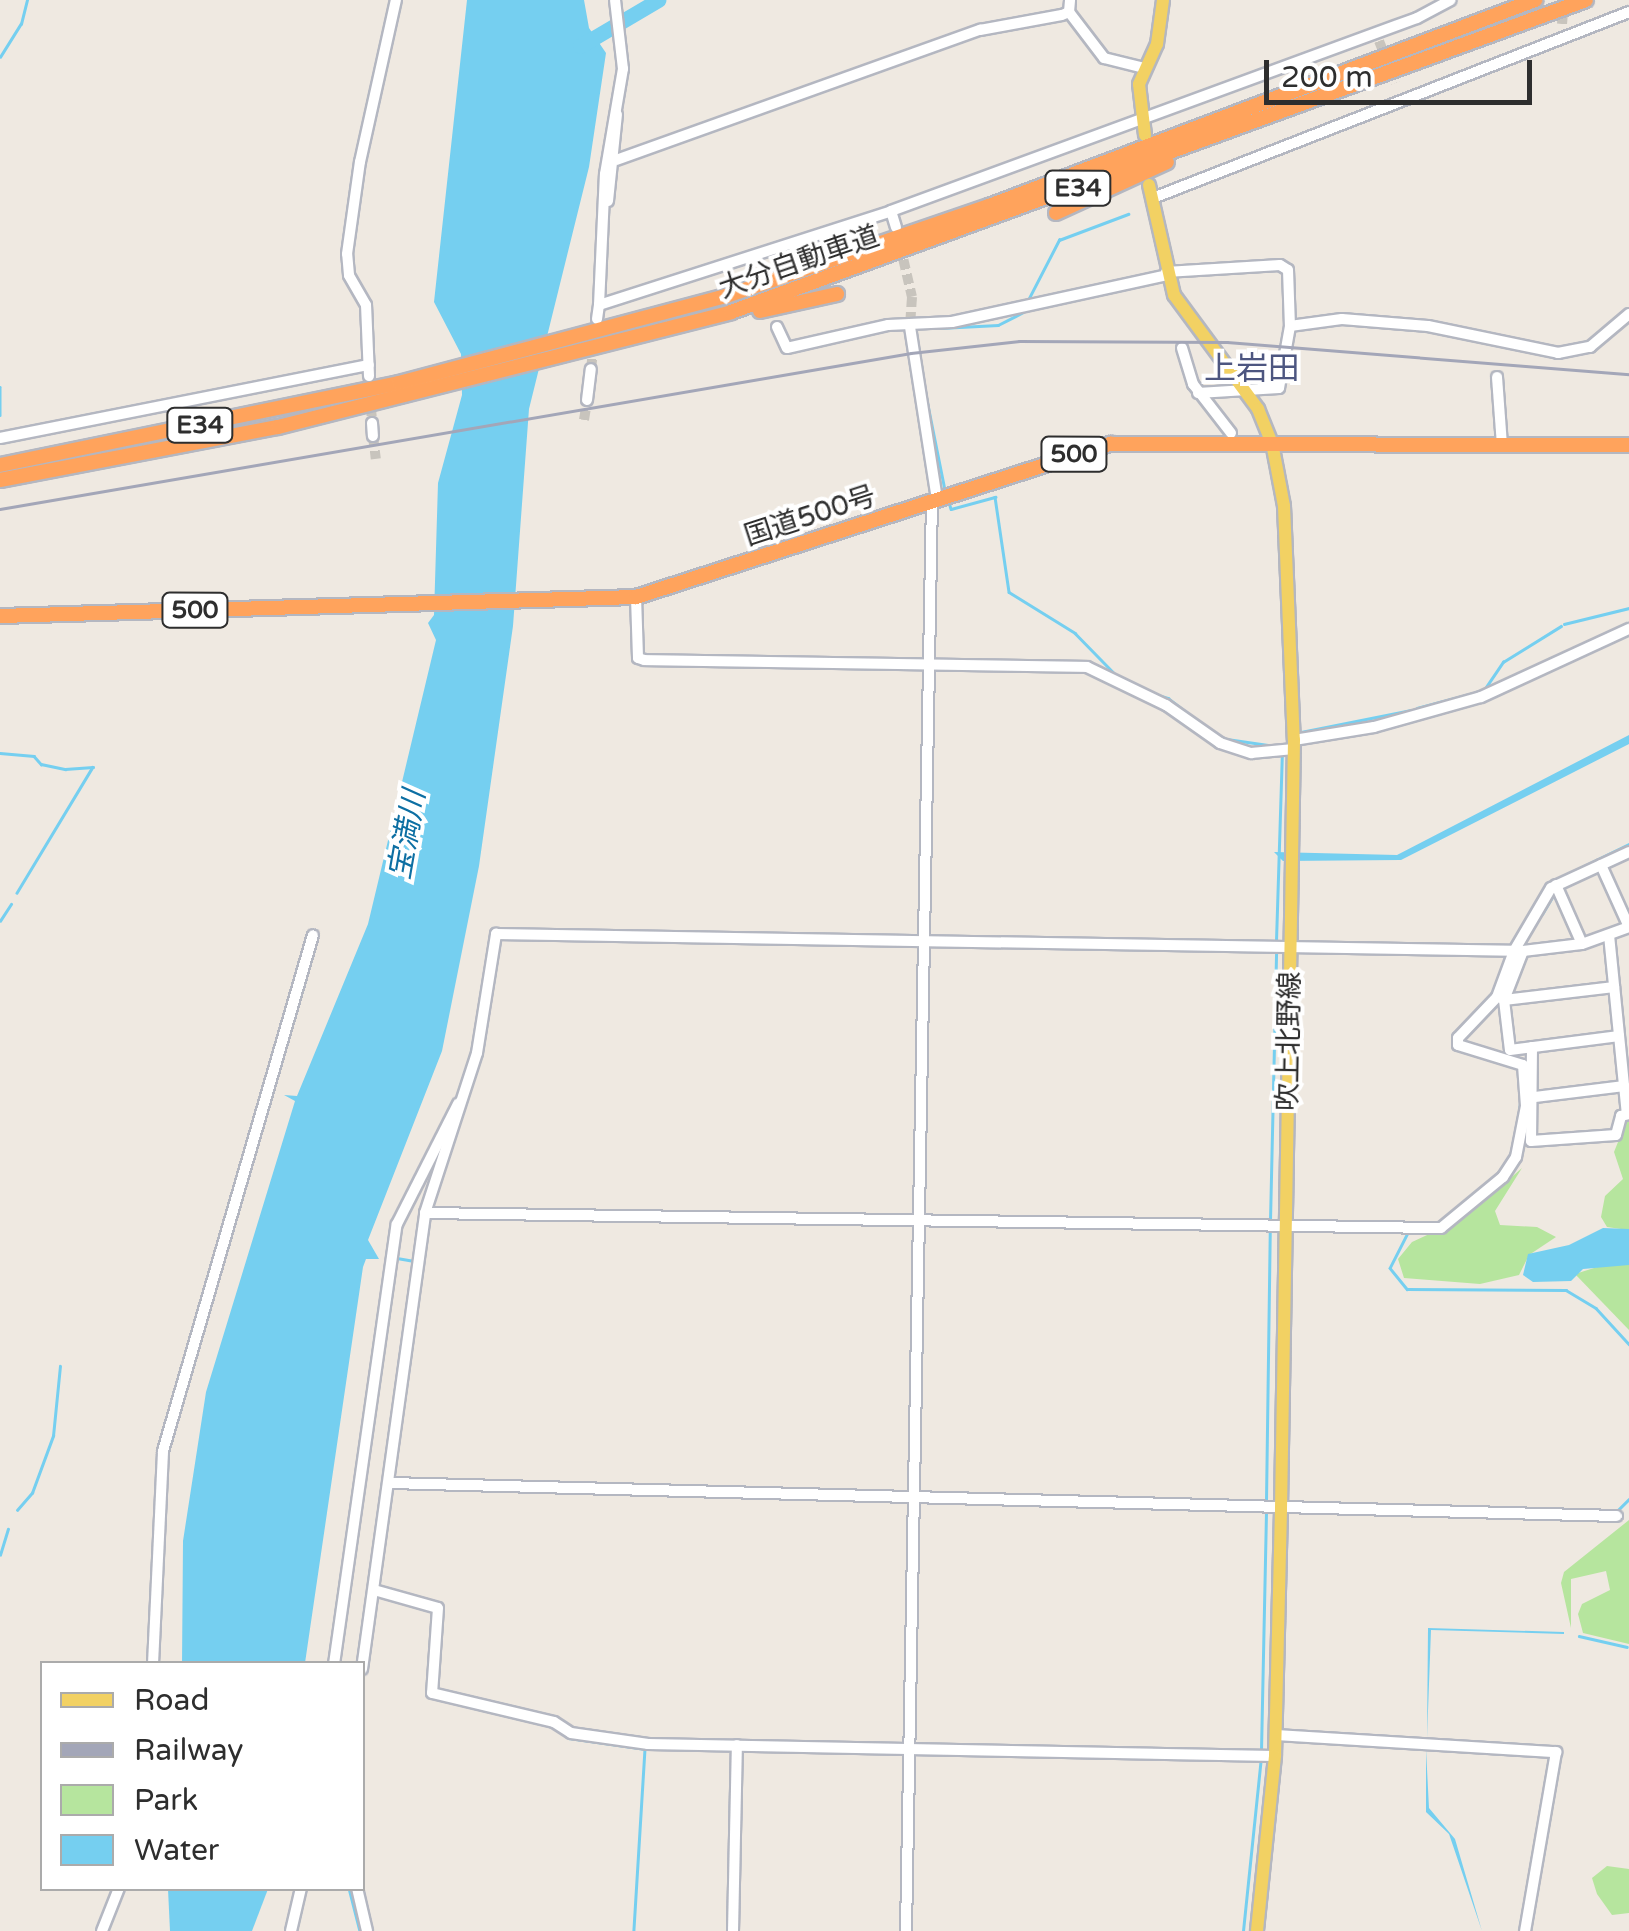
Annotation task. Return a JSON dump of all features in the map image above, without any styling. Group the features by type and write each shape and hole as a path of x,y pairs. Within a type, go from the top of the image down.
{"highway":[{"name":"大分自動車道","path":"0,480 398,391 864,251 1535,0"},
{"name":"大分自動車道","path":"0,465 564,359 629,342 870,266 1295,103 1586,0"},
{"path":"1056,213 1295,103"},
{"path":"629,342 837,294"},
{"name":"国道500号","path":"0,616 540,603 636,597 1111,444 1629,445"}],"main road":[{"path":"1144,135 1144,68 1157,44 1162,0"},
{"name":"吹上北野線","path":"1151,192 1166,274 1174,295 1246,390 1272,443 1284,506 1294,745 1281,1510 1275,1756 1257,1931"}],"street":[{"path":"0,438 369,371 366,305 349,275 348,254 360,162 396,0"},
{"path":"596,319 623,54 615,0"},
{"path":"599,305 766,260 1141,119 1378,36 1451,0"},
{"path":"616,160 980,30 1070,6 1104,58 1144,68"},
{"path":"1151,192 1562,30 1629,12"},
{"path":"1396,83 1400,96"},
{"path":"604,216 616,160 615,106"},
{"path":"891,211 896,227"},
{"path":"777,327 787,348 888,325 952,322 1166,274 1286,266 1290,326 1279,388 1198,393"},
{"path":"1290,326 1342,320 1428,326 1571,354 1629,314"},
{"path":"906,1931 934,501 910,328"},
{"path":"1182,348 1198,393 1231,432"},
{"path":"587,400 591,369"},
{"path":"1497,378 1502,444"},
{"path":"372,423 373,436"},
{"path":"636,597 638,658 644,660 1087,667 1166,705 1220,743 1252,753 1374,727 1481,697 1629,630"},
{"path":"1619,1036 1506,1052 1458,1045 1458,1038 1496,997 1556,885 1629,852"},
{"path":"363,1661 425,1213 464,1094 496,934 1518,951 1582,944 1629,927 1601,865"},
{"path":"1556,885 1582,944"},
{"path":"153,1661 163,1451 312,935"},
{"path":"1532,1047 1535,1097 1531,1140 1616,1135 1628,1114 1609,935"},
{"path":"425,1213 1424,1232 1457,1219 1502,1177 1519,1146 1525,1070 1506,1052 1504,1000 1518,951"},
{"path":"1504,1000 1614,987"},
{"path":"1535,1097 1624,1086"},
{"path":"334,1661 398,1224 464,1094"},
{"path":"390,1482 913,1502 1617,1516"},
{"path":"374,1590 438,1608 432,1693 554,1722 571,1733 648,1744 1275,1756"},
{"path":"1276,1735 1556,1752 1525,1931"},
{"path":"733,1931 737,1745"},
{"path":"102,1931 118,1891"},
{"path":"291,1931 299,1891"},
{"path":"358,1891 366,1931"}],"green space":[{"path":"1628,1117 1629,1253 1621,1229 1607,1227 1601,1217 1605,1196 1623,1179 1614,1152"},
{"path":"1522,1168 1495,1211 1500,1225 1537,1227 1556,1237 1529,1255 1519,1275 1480,1284 1404,1278 1398,1259 1412,1242 1466,1217"},
{"path":"1629,1257 1629,1330 1575,1274"},
{"path":"1629,1520 1629,1644 1583,1633 1578,1614 1582,1604 1610,1590 1606,1571 1571,1579 1571,1628 1561,1583 1564,1572"},
{"path":"1607,1866 1629,1869 1629,1913 1612,1915 1597,1894 1592,1878"}],"water":[{"name":"宝満川","path":"467,0 584,0 589,28 606,53 589,167 529,409 513,626 479,866 442,1051 368,1240 379,1259 366,1259 363,1267 305,1661 182,1661 183,1541 206,1392 295,1101 284,1095 297,1096 368,924 436,640 428,623 434,615 438,483 462,395 461,354 434,302"},
{"path":"1629,735 1629,744 1401,860 1283,861 1274,852 1397,855"},
{"path":"1603,1228 1629,1229 1629,1265 1583,1269 1571,1281 1533,1282 1523,1275 1528,1254 1569,1245"},
{"path":"1428,1628 1564,1634 1431,1630 1427,1738"},
{"path":"1426,1749 1429,1808 1455,1839 1482,1931 1449,1834 1426,1812"},
{"path":"168,1891 267,1891 252,1931 170,1931"}],"waterway":[{"path":"0,57 21,24 27,0"},
{"path":"580,46 658,0"},
{"path":"1028,300 1059,240 1128,214"},
{"path":"940,328 998,325 1023,312"},
{"path":"0,387 0,415"},
{"path":"925,390 945,490"},
{"path":"949,502 951,509 995,497 1009,592 1075,633 1117,676"},
{"path":"1564,624 1629,608"},
{"path":"1484,690 1503,662 1561,626"},
{"path":"1417,708 1477,692"},
{"path":"1151,693 1168,698 1220,738 1282,747"},
{"path":"1301,732 1411,710"},
{"path":"0,753 34,756 41,764 65,769 93,767 17,893"},
{"path":"1276,941 1282,755"},
{"path":"1535,905 1551,882 1629,844"},
{"path":"1542,914 1556,891"},
{"path":"0,921 11,904"},
{"path":"1270,1221 1276,949"},
{"path":"1490,999 1499,979"},
{"path":"1458,1047 1471,1054"},
{"path":"1518,1122 1521,1095"},
{"path":"1496,1176 1511,1154"},
{"path":"1266,1501 1270,1229"},
{"path":"1408,1233 1390,1268 1407,1289 1566,1290 1596,1308 1629,1344"},
{"path":"397,1258 414,1261"},
{"path":"405,1320 412,1269"},
{"path":"17,1510 32,1493 53,1436 60,1366"},
{"path":"1616,1512 1629,1499"},
{"path":"1261,1751 1266,1509"},
{"path":"366,1607 378,1516"},
{"path":"0,1555 8,1529"},
{"path":"1579,1636 1627,1647"},
{"path":"358,1661 359,1655"},
{"path":"559,1731 569,1738 645,1749 634,1931"},
{"path":"1243,1931 1261,1758"},
{"path":"350,1891 360,1931"}],"tunnel":[{"path":"1562,24 1564,0"},
{"path":"1379,41 1396,83"},
{"path":"900,245 912,297 910,327"},
{"path":"767,266 770,287"},
{"path":"591,369 596,326"},
{"path":"369,376 372,423"},
{"path":"584,420 587,400"},
{"path":"373,436 376,459"}],"railway":[{"path":"0,509 911,353 1019,341 1227,342 1629,374"}],"district":[{"name":"上岩田","path":"1252,369"}]}
